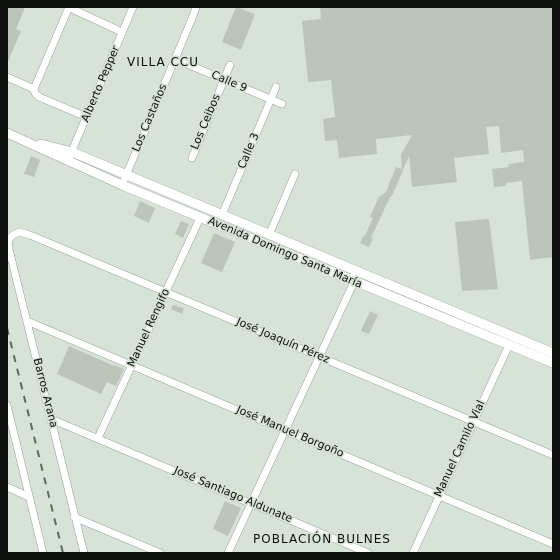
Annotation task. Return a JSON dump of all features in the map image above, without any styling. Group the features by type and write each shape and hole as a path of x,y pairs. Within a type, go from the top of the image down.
{"main road":[{"name":"Avenida Domingo Santa María","path":"7,133 20,139 126,175 518,340 553,353"},
{"name":"Avenida Domingo Santa María","path":"70,156 122,185 553,363"},
{"path":"509,345 518,340"}],"street":[{"path":"34,89 68,7 122,32"},
{"name":"Alberto Pepper","path":"70,156 133,7"},
{"name":"Los Castaños","path":"122,185 196,7"},
{"name":"Calle 9","path":"175,59 282,104"},
{"name":"Los Ceibos","path":"192,158 230,65"},
{"path":"7,77 34,89 35,93 39,97 87,117"},
{"name":"Calle 3","path":"222,215 276,87"},
{"path":"269,235 295,174"},
{"name":"Manuel Rengifo","path":"98,438 200,218"},
{"name":"José Joaquín Pérez","path":"12,235 20,232 30,235 553,456"},
{"name":"Barros Arana","path":"12,235 8,242 9,249 84,553"},
{"path":"228,553 354,282 349,268"},
{"name":"José Manuel Borgoño","path":"26,321 553,544"},
{"name":"Manuel Camilo Vial","path":"413,553 509,345"},
{"path":"7,406 43,553"},
{"name":"José Santiago Aldunate","path":"51,419 368,553"},
{"path":"7,487 29,497"},
{"path":"74,517 160,553"}],"building":[{"path":"7,7 25,7 16,29 21,31 7,64"},
{"path":"236,7 255,14 241,50 222,42"},
{"path":"320,7 553,7 553,257 530,260 522,181 506,183 506,186 494,187 492,169 509,167 508,164 524,162 523,150 501,153 499,126 486,127 489,154 454,158 457,182 412,187 409,156 392,196 390,197 371,238 373,239 369,247 360,243 364,235 365,236 373,218 370,217 379,197 386,192 396,167 402,169 401,155 412,135 376,139 377,154 339,158 337,140 325,141 323,119 335,117 331,80 308,82 302,21 321,19"},
{"path":"31,156 40,160 34,177 24,174"},
{"path":"140,201 155,208 149,223 134,216"},
{"path":"489,219 498,289 462,291 455,222"},
{"path":"181,221 189,224 183,238 175,234"},
{"path":"214,233 235,242 222,272 201,263"},
{"path":"173,305 184,308 182,314 171,309"},
{"path":"370,311 378,315 369,334 361,331"},
{"path":"69,346 124,369 116,386 107,382 101,394 57,374"},
{"path":"225,501 241,508 228,536 213,529"}],"railway":[{"path":"7,328 63,553"}],"district":[{"name":"VILLA CCU","path":"163,63"},
{"name":"POBLACIÓN BULNES","path":"322,540"}]}
